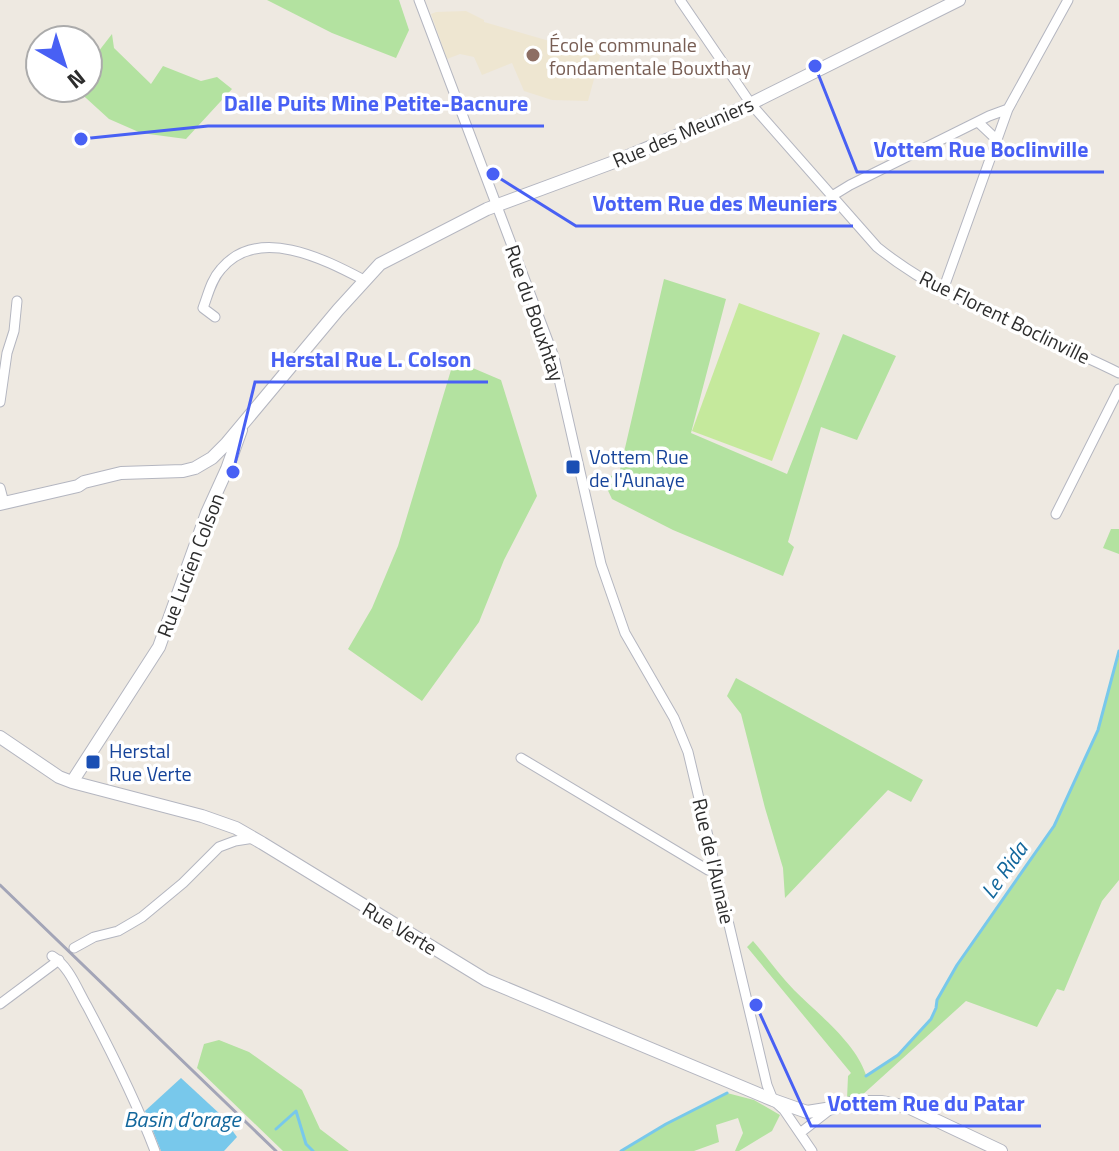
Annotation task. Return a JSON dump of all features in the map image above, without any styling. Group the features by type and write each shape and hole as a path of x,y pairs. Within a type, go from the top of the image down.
{"street":[{"name":"Rue du Bouxhtay","path":"419,0 554,357 601,564 625,633"},
{"name":"Rue Florent Boclinville","path":"680,0 751,104 877,247 901,267 954,297 1119,373"},
{"name":"Rue des Meuniers","path":"215,455 380,264 496,205 614,162 751,104 959,0"},
{"path":"943,290 1008,109 1068,0"},
{"path":"832,196 1008,109"},
{"path":"978,122 996,139"},
{"path":"215,317 198,307 212,282 222,267 241,252 260,247 285,248 324,261 364,280"},
{"path":"0,402 17,301"},
{"path":"1056,514 1119,389"},
{"path":"228,468 243,423"},
{"path":"0,488 2,503 121,473 183,471 195,468 215,455 221,457 228,468"},
{"name":"Rue Lucien Colson","path":"72,782 159,647 207,513 228,468"},
{"name":"Rue de l'Aunaie","path":"625,633 674,718 688,752 773,1100"},
{"name":"Rue Verte","path":"0,737 59,777 236,828 486,980 773,1100 807,1112 832,1108"},
{"path":"521,758 708,870 717,872"},
{"path":"74,948 94,937 118,931 142,917 183,883 219,847 254,838"},
{"path":"0,1004 55,958 70,976 94,1019 128,1086 155,1151"},
{"path":"773,1100 784,1110 812,1151"},
{"path":"800,1133 832,1108 855,1102 881,1102 908,1107 1001,1151"}],"shaded area":[{"name":"École communale fondamentale Bouxthay","path":"466,11 484,22 570,47 573,38 603,46 588,101 552,100 524,91 512,63 482,75 474,57 460,54 447,59 431,14"}],"green space":[{"path":"267,0 399,0 409,30 396,58 332,33"},
{"path":"112,34 114,48 151,84 163,66 201,81 217,77 232,89 186,139 141,133 109,119 93,104 104,104 104,44"},
{"path":"664,279 726,299 691,433 787,474 843,334 896,356 857,440 821,427 788,542 794,547 783,576 673,530 612,499 602,478 619,474"},
{"path":"739,303 820,333 772,461 692,431"},
{"path":"454,360 501,380 537,496 504,560 479,622 422,701 348,649 372,608 398,546"},
{"path":"1111,529 1119,529 1119,554 1103,548"},
{"path":"1119,656 1119,880 1102,901 1064,991 1057,989 1037,1027 966,1001 860,1097 847,1099 848,1076 851,1073 747,947 753,941 789,984 845,1040 866,1075 898,1055 931,1019 937,1000 957,965 1054,826 1098,730"},
{"path":"736,678 923,780 911,802 888,790 785,898 783,868 741,714 727,696"},
{"path":"219,1040 249,1052 302,1090 320,1129 349,1151 283,1151 197,1068 204,1044"},
{"path":"727,1093 754,1100 780,1115 772,1131 735,1151 743,1133 738,1118 716,1125 719,1142 694,1151 621,1151 666,1124"}],"water":[{"name":"Basin d'orage","path":"181,1078 221,1115 237,1137 224,1151 161,1151 145,1111"}],"waterway":[{"name":"Le Rida","path":"866,1076 898,1055 931,1019 937,1000 957,965 1054,826 1098,730 1119,651"},
{"name":"Le Rida","path":"621,1151 727,1093"},
{"name":"Le Rida","path":"276,1129 296,1111 306,1144 313,1151"}],"railway":[{"path":"0,885 276,1151"}],"place":[{"name":"École communale fondamentale Bouxthay","path":"533,55"},
{"name":"Vottem Rue Boclinville","path":"815,66"},
{"name":"Dalle Puits Mine Petite-Bacnure","path":"81,139"},
{"name":"Vottem Rue des Meuniers","path":"493,174"},
{"name":"Vottem Rue de l'Aunaye","path":"573,467"},
{"name":"Herstal Rue L. Colson","path":"233,472"},
{"name":"Herstal Rue Verte","path":"93,762"},
{"name":"Vottem Rue du Patar","path":"756,1005"}]}
